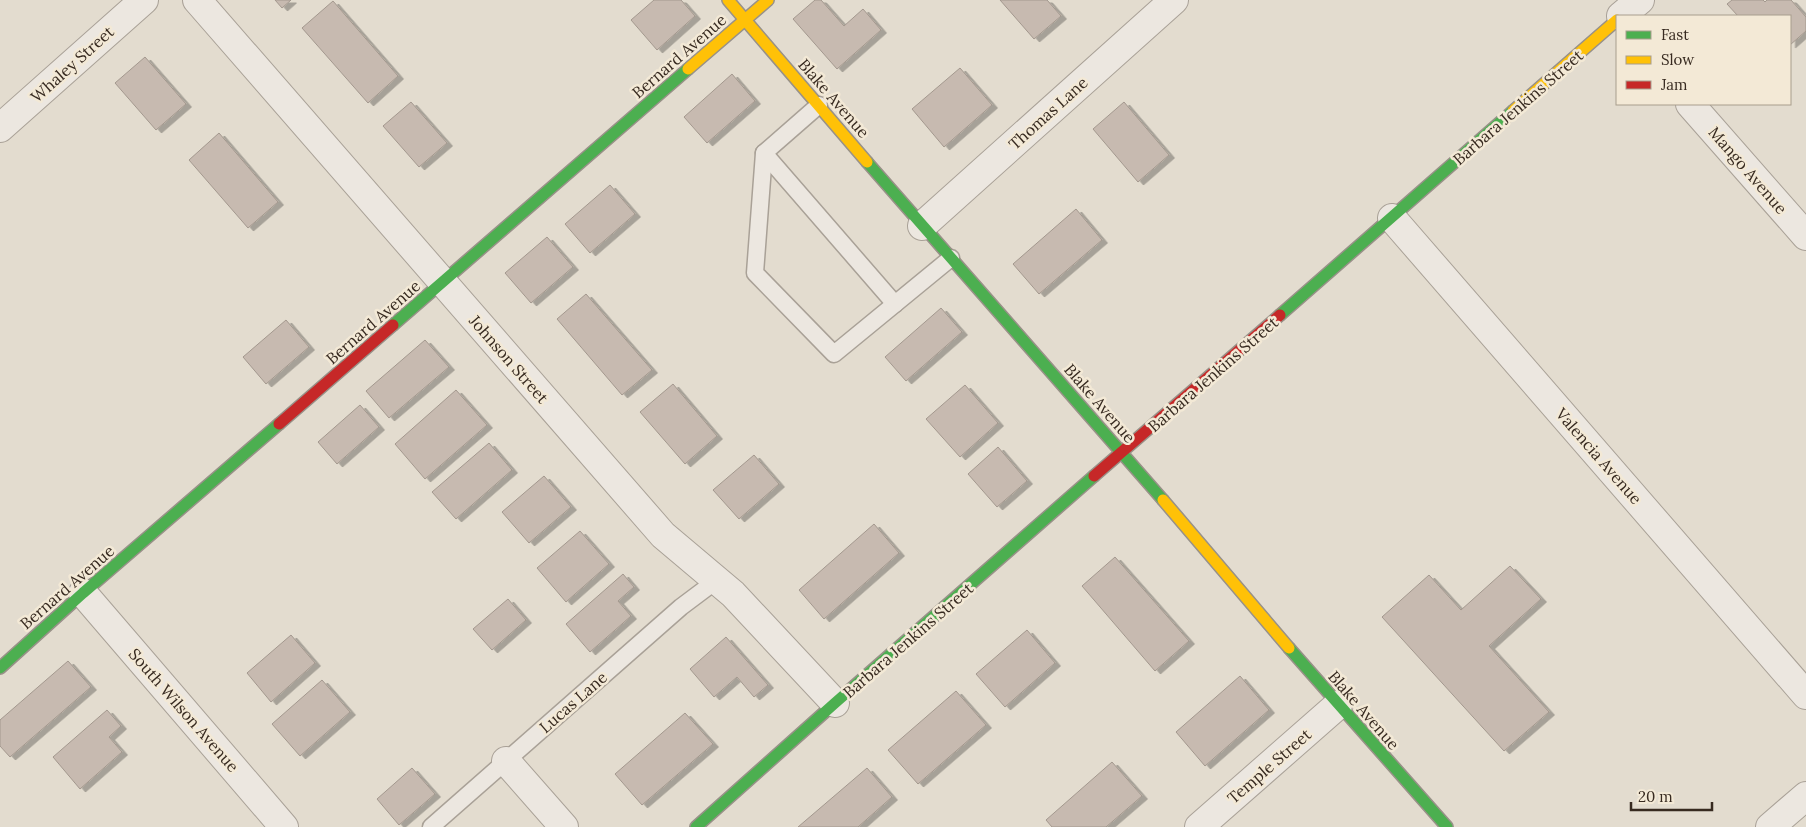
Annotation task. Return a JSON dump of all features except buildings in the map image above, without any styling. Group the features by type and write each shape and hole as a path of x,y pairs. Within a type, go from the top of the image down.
{"street":[{"name":"Whaley Street","path":"0,128 144,0"},
{"name":"Johnson Street","path":"197,0 663,535 734,594 835,703"},
{"name":"Blake Avenue","path":"728,0 922,226 1123,453 1338,705 1447,827"},
{"name":"Bernard Avenue","path":"0,668 83,593 768,0"},
{"name":"Thomas Lane","path":"922,226 1174,0"},
{"name":"Barbara Jenkins Street","path":"1623,15 1640,0"},
{"name":"Barbara Jenkins Street","path":"696,827 835,703 1616,21"},
{"name":"Mango Avenue","path":"1691,105 1806,236"},
{"name":"Valencia Avenue","path":"1392,218 1806,695"},
{"name":"South Wilson Avenue","path":"83,593 284,827"},
{"name":"Temple Street","path":"1199,827 1338,705"},
{"path":"506,761 564,827"},
{"path":"1770,827 1806,796"}],"lane":[{"path":"819,105 764,153 755,273 834,354 951,258"},
{"path":"764,153 895,304"},
{"name":"Lucas Lane","path":"431,827 681,607 716,580"}],"traffic: fast":[{"path":"393,325 688,69"},
{"path":"1280,315 1513,111"},
{"path":"867,162 1163,500"},
{"path":"0,668 83,593 279,424"},
{"path":"696,827 1094,476"},
{"path":"1289,648 1447,827"}],"traffic: slow":[{"path":"728,0 867,162"},
{"path":"688,69 768,0"},
{"path":"1513,111 1616,21"},
{"path":"1163,500 1289,648"}],"traffic: jam":[{"path":"1094,476 1280,315"},
{"path":"279,424 393,325"}]}
